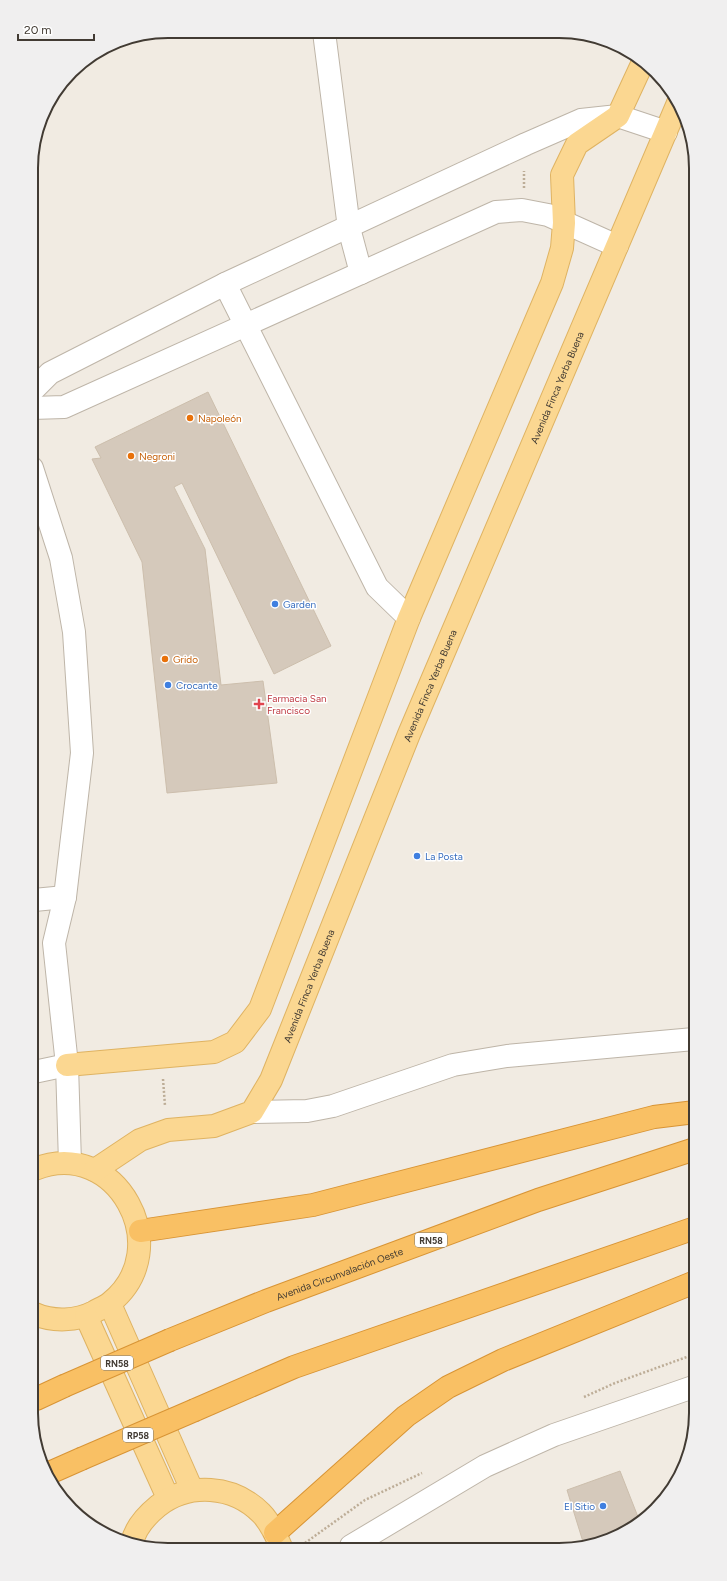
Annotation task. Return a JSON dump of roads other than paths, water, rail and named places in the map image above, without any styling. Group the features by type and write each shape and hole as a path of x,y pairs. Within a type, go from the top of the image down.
{"highway":[{"path":"140,1232 313,1205 654,1117 689,1113"},
{"name":"Avenida Circunvalación Oeste","path":"38,1398 170,1340 266,1301 538,1200 689,1151"},
{"name":"RP58","path":"52,1472 294,1367 689,1230"},
{"path":"278,1540 406,1416 448,1387 503,1360 689,1284"}],"main road":[{"path":"67,1065 214,1052 235,1042 260,1009 409,618 552,283 562,248 564,223 562,175 577,144 618,116 641,67"},
{"name":"Avenida Finca Yerba Buena","path":"252,1112 271,1080 409,734 675,110"},
{"path":"95,1170 140,1140 168,1130 214,1126 252,1112"},
{"path":"38,1168 45,1165 70,1163 95,1170 116,1185 132,1207 140,1232 138,1259 128,1284 110,1304 86,1316 62,1320 38,1315"},
{"path":"110,1304 192,1490"},
{"path":"86,1316 168,1498"},
{"path":"133,1538 147,1514 168,1498 192,1490 217,1490 241,1498 261,1513 278,1540"}],"street":[{"path":"325,38 349,228 361,273"},
{"path":"38,385 50,374 225,284 349,228 526,144 581,120 618,116 666,132"},
{"path":"38,408 64,407 247,326 496,212 522,210 548,215 617,246"},
{"path":"225,284 377,587 409,618"},
{"path":"38,487 61,558 74,632 82,753 65,898 54,943 67,1065 70,1163"},
{"path":"38,900 65,898"},
{"path":"252,1112 308,1111 333,1106 461,1063 507,1056 689,1038"},
{"path":"38,1071 67,1065"},
{"path":"356,1543 485,1466 554,1435 689,1388"}],"place":[{"name":"Napoleón","path":"190,418"},
{"name":"Negroni","path":"131,456"},
{"name":"Garden","path":"275,604"},
{"name":"Grido","path":"165,659"},
{"name":"Crocante","path":"168,685"},
{"name":"Farmacia San Francisco","path":"259,704"},
{"name":"La Posta","path":"417,856"},
{"name":"El Sitio","path":"603,1506"}]}
